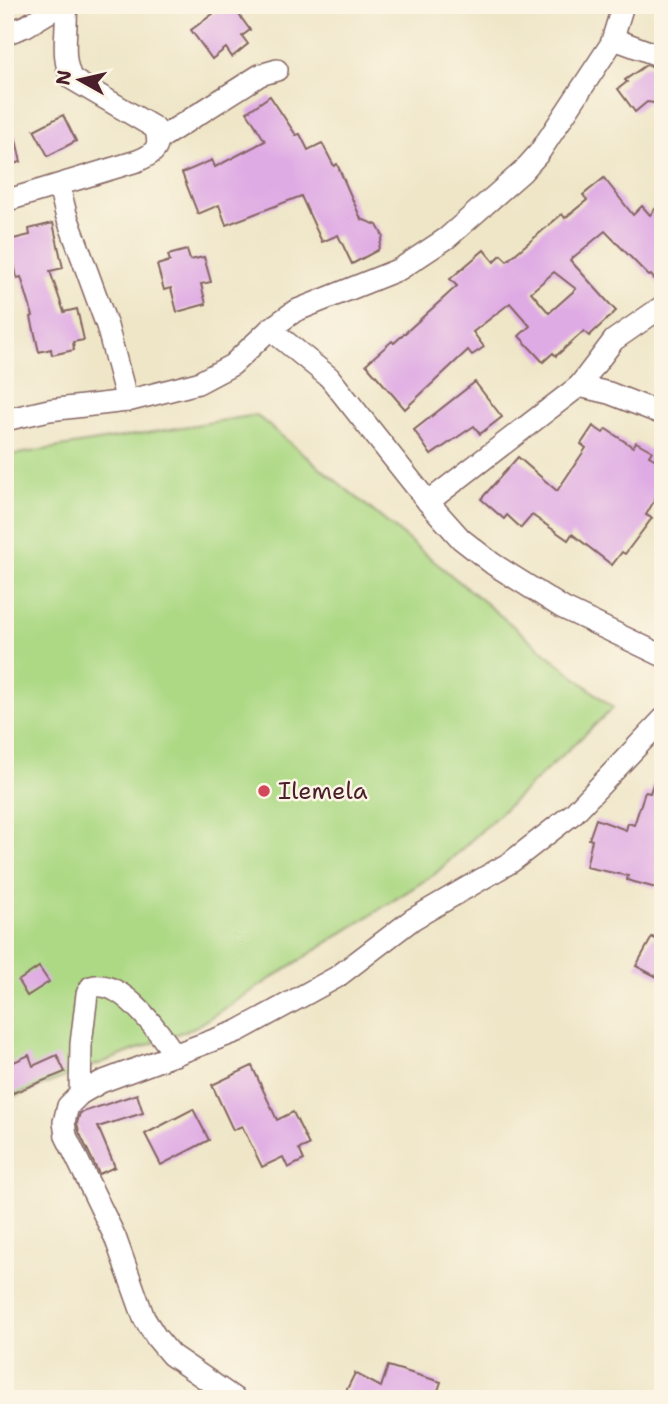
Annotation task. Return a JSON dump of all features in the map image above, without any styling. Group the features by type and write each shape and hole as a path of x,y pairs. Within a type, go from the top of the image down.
{"street":[{"path":"5,34 63,5 65,54 67,69 72,79 148,123 155,128 159,139 157,149 148,157 5,201"},
{"path":"5,420 49,410 127,401 198,383 232,365 270,328 295,311 400,269 447,238 522,172 539,153 614,39 623,5"},
{"path":"614,39 663,57"},
{"path":"159,139 260,75 277,70"},
{"path":"59,186 66,214 107,326 127,401"},
{"path":"428,502 579,386 614,340 663,306"},
{"path":"270,328 329,377 428,502 461,538 493,564 563,608 663,656"},
{"path":"579,386 609,393 663,414"},
{"path":"235,1399 171,1355 144,1318 115,1237 66,1136 64,1122 68,1106 80,1094 101,1082 238,1031 337,976 413,919 511,862 574,813 663,719"},
{"path":"80,1094 81,1044 87,994 91,987 104,984 113,989 153,1025 176,1055"}],"green space":[{"name":"Ilemela","path":"256,415 613,708 435,874 195,1027 5,1100 5,456"}],"building":[{"path":"225,5 232,5 250,30 242,36 248,44 232,57 226,48 212,59 191,30"},
{"path":"646,65 663,70 663,104 647,102 635,112 618,89 627,82 625,80"},
{"path":"270,96 296,135 300,134 308,150 322,143 334,166 337,164 361,219 377,225 383,236 378,250 352,264 338,235 322,242 301,196 226,225 219,205 198,214 182,173 212,160 215,167 265,141 247,112"},
{"path":"63,115 76,141 48,156 34,130"},
{"path":"11,118 21,162 5,166 5,119"},
{"path":"604,178 633,215 642,206 650,215 663,200 663,290 605,231 570,260 616,311 589,336 584,331 556,356 553,353 543,362 519,336 530,326 510,303 473,332 484,347 472,355 468,350 405,409 366,364 392,341 394,343 457,286 450,279 484,250 494,262 501,255 507,261 562,214 565,218 587,200 583,195","holes":["554,272 576,289 549,313 531,292"]},
{"path":"53,223 63,268 50,271 64,312 77,309 84,340 73,342 74,350 52,355 51,349 39,352 31,317 33,316 21,277 17,278 9,240 30,235 29,229"},
{"path":"187,250 190,260 204,257 211,282 201,284 206,304 177,312 171,288 164,290 157,265 170,261 168,255"},
{"path":"475,382 502,417 480,434 474,426 431,455 414,430"},
{"path":"593,426 603,433 606,429 633,447 636,442 652,451 649,456 663,464 663,485 646,515 652,518 625,554 622,552 612,565 572,534 568,540 532,515 521,528 507,515 504,519 481,499 518,457 557,491 586,448 581,444"},
{"path":"660,764 663,765 663,860 656,888 627,880 628,876 586,867 592,840 589,839 596,819 626,830 628,823 634,825 645,792 650,793"},
{"path":"652,937 663,943 663,980 636,966"},
{"path":"39,967 49,982 27,996 18,981"},
{"path":"29,1055 33,1066 57,1055 65,1072 13,1093 5,1076 5,1066"},
{"path":"252,1066 277,1120 293,1112 309,1145 299,1149 304,1160 288,1168 283,1157 262,1167 242,1126 233,1130 212,1085"},
{"path":"137,1094 143,1113 98,1127 115,1167 99,1174 79,1132 77,1123 80,1113"},
{"path":"193,1109 209,1140 161,1165 145,1134"},
{"path":"388,1366 441,1382 435,1399 393,1399 380,1395 378,1399 342,1399 355,1373 381,1387"}],"place":[{"name":"Ilemela","path":"264,791"}]}
